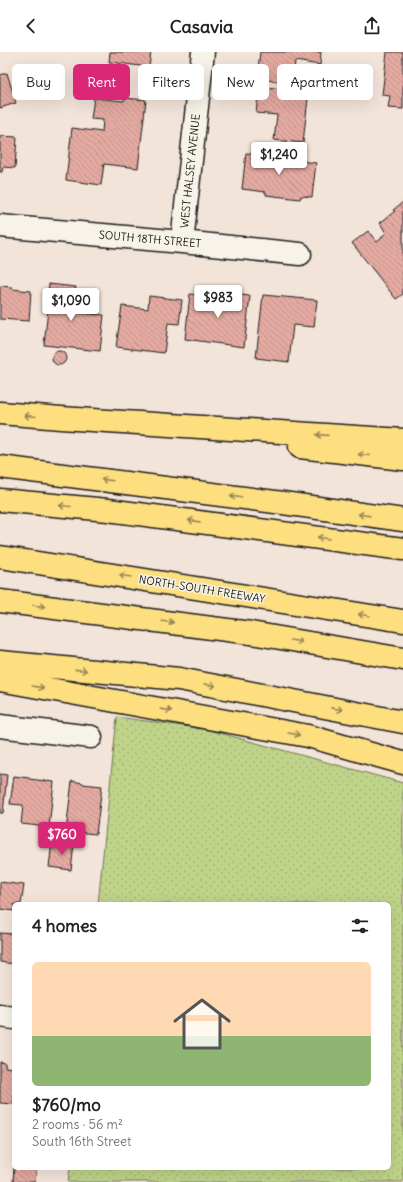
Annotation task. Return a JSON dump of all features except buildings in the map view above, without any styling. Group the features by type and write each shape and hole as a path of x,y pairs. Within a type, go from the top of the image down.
{"highway":[{"path":"0,413 403,440"},
{"path":"61,418 403,459"},
{"path":"0,467 283,503 403,520"},
{"path":"0,500 108,510 403,549"},
{"name":"NORTH-SOUTH FREEWAY","path":"0,556 403,621"},
{"path":"0,601 251,633 403,659"},
{"path":"0,662 179,679 403,722"},
{"path":"0,680 308,736 403,764"}],"street":[{"name":"WEST HALSEY AVENUE","path":"182,242 204,52"},
{"name":"SOUTH 18TH STREET","path":"0,226 300,254"},
{"path":"0,726 91,737"},
{"path":"0,1016 12,1018"}],"green space":[{"path":"117,717 205,729 403,783 403,1182 68,1182 70,1170 391,1170 391,902 98,902"}]}
